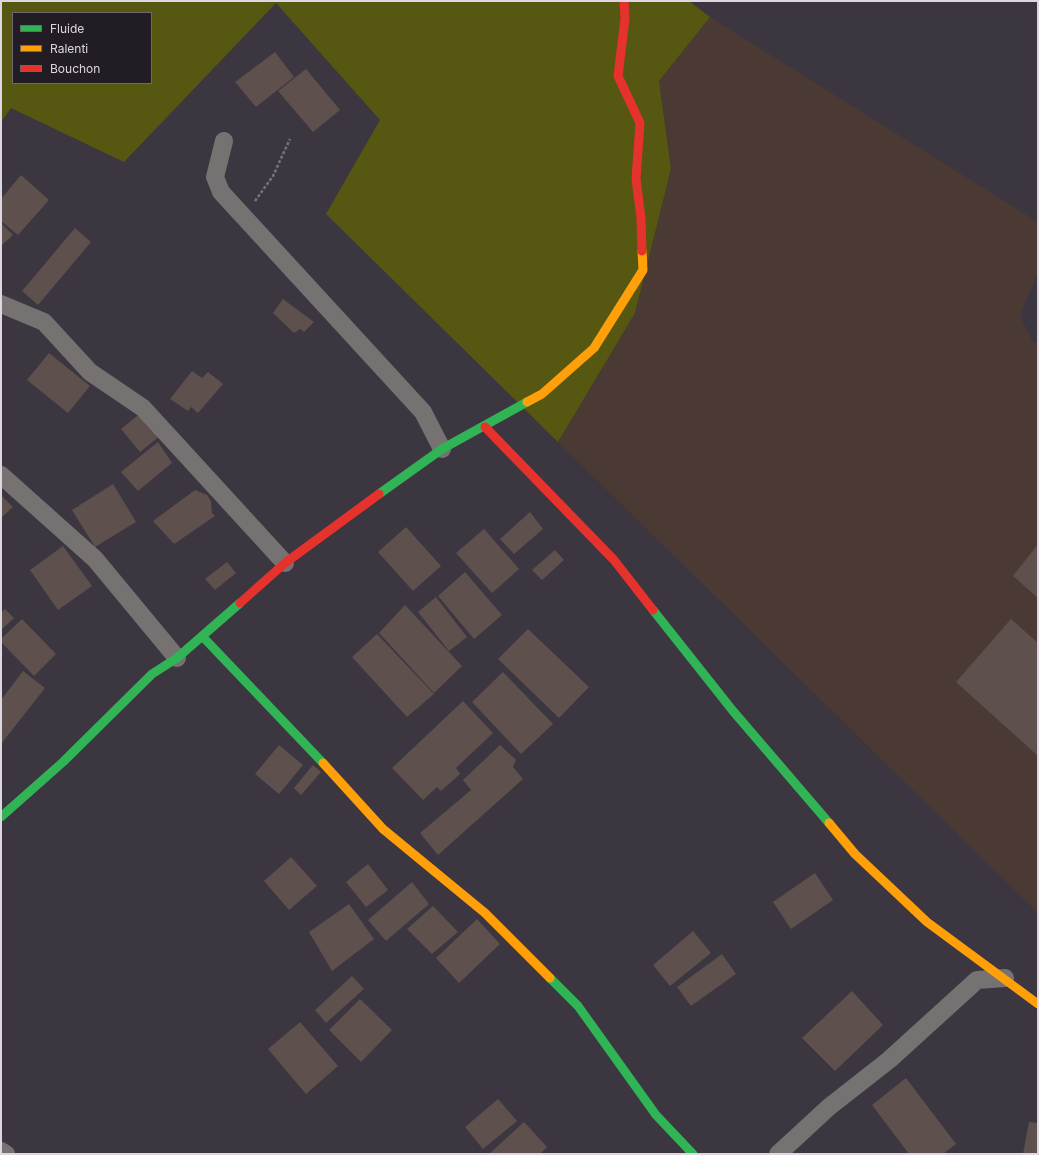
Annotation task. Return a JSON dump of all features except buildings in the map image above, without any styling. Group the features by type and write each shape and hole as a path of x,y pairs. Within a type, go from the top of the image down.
{"street":[{"path":"1,817 63,762 152,674 177,658 285,563 442,449 485,427 542,394 594,348 643,270 641,218 636,179 640,123 618,76 625,19 624,1"},
{"path":"224,141 215,177 221,192 423,412 442,449"},
{"path":"1,304 44,322 90,372 143,408 285,563"},
{"path":"485,427 614,560 733,711 855,854 927,922 1005,978 1038,1004"},
{"path":"1,475 95,559 177,658"},
{"path":"202,636 317,756 383,829 485,913 578,1006 656,1115 693,1154"},
{"path":"778,1154 829,1107 889,1060 977,980 1005,978"},
{"path":"1,1151 6,1154"}],"path":[{"path":"243,217 273,176 290,139"}],"shaded area":[{"path":"1,1 689,1 710,17 659,81 671,169 635,313 558,442 326,214 380,120 276,3 124,162 11,108 1,122"},
{"path":"710,17 1038,222 1038,272 1020,316 1033,342 1038,343 1038,913 558,442 635,313 671,169 659,81"}],"traffic: fast":[{"path":"379,494 442,449 527,402"},
{"path":"1,817 63,762 152,674 177,658 240,603"},
{"path":"653,610 733,711 829,823"},
{"path":"202,636 323,763"},
{"path":"550,978 578,1006 656,1115 693,1154"}],"traffic: slow":[{"path":"527,402 542,394 594,348 643,270 642,251"},
{"path":"323,763 383,829 485,913 550,978"},
{"path":"829,823 855,854 927,922 1038,1004"}],"traffic: jam":[{"path":"624,1 625,19 618,76 640,123 636,179 641,218 642,251"},
{"path":"485,427 614,560 653,610"},
{"path":"240,603 285,563 379,494"}]}
